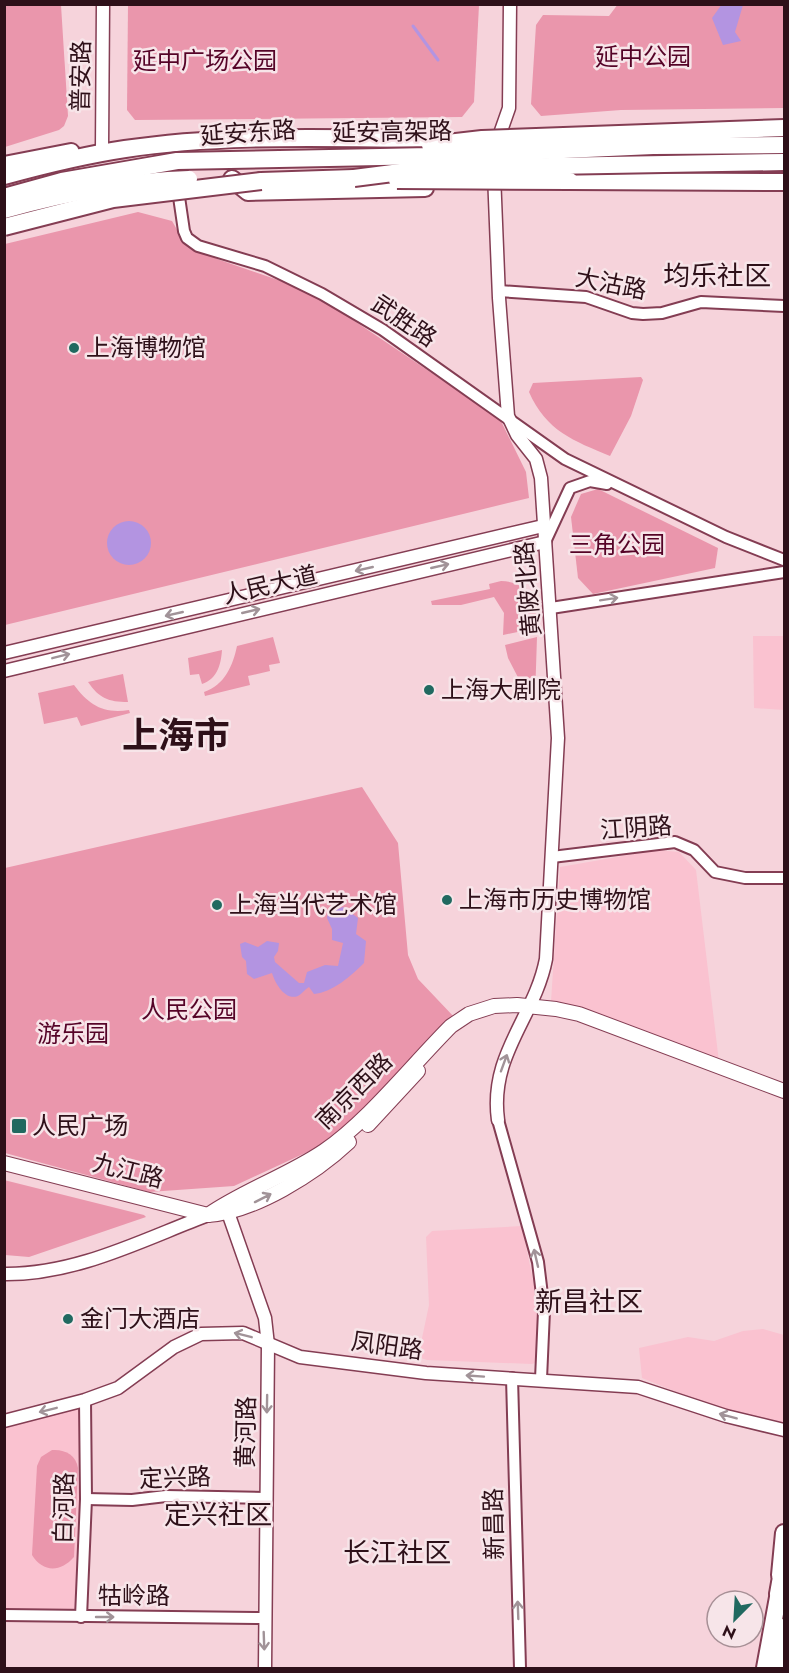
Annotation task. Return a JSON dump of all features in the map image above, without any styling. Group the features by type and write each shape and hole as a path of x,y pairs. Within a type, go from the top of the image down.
{"main road":[{"name":"延安东路","path":"4,188 57,178 254,154 492,143 781,136"},
{"path":"289,157 558,137 781,136 783,176"},
{"name":"延安高架路","path":"4,197 62,181 143,165 177,161 430,156 653,146 781,136"},
{"path":"558,137 653,146"},
{"name":"延安东路","path":"4,165 164,139 492,143"},
{"path":"4,176 125,149 170,145 292,140 492,143"},
{"path":"4,188 83,169 143,165"},
{"name":"延安东路","path":"9,211 78,195 232,179 248,192 495,179 783,176"},
{"name":"延安高架路","path":"9,211 59,196 155,180 261,181 354,178 426,182 783,176"},
{"path":"4,227 113,199 261,181"},
{"name":"延安东路","path":"179,197 192,182"},
{"path":"9,211 90,209 179,197"},
{"path":"4,234 24,226 90,209"},
{"name":"南京西路","path":"208,1215 282,1188 330,1159 362,1131 433,1055 465,1027 496,1013 528,1007 579,1014 784,1091"},
{"name":"九江路","path":"4,1163 208,1215"},
{"name":"九江路","path":"172,1205 227,1208"},
{"path":"778,1594 784,1533"},
{"path":"765,1668 784,1560"},
{"path":"778,1594 784,1568"},
{"path":"776,1668 784,1627"}],"street":[{"name":"普安路","path":"102,148 103,4"},
{"name":"黄陂北路","path":"498,1120 495,1091 497,1081 542,975 546,959 558,738 541,478 536,459 517,435 508,416 499,291 492,143 509,108 510,4"},
{"name":"武胜路","path":"179,197 184,231 193,242 204,249 265,266 322,294 382,330 508,416 557,453 620,487 726,537 784,560"},
{"name":"大沽路","path":"499,291 586,297 632,313 643,314 662,313 701,302 784,306"},
{"name":"武胜路","path":"545,542 570,488 590,481 620,487"},
{"name":"人民大道","path":"4,654 543,526"},
{"name":"人民大道","path":"4,671 545,542"},
{"path":"551,608 784,572"},
{"name":"江阴路","path":"552,857 675,842 694,850 715,872 745,878 784,878"},
{"path":"498,1120 538,1262 544,1311 541,1379"},
{"name":"黄河路","path":"227,1208 265,1318 268,1345 265,1668"},
{"name":"南京西路","path":"4,1274 46,1272 95,1259 208,1215"},
{"name":"凤阳路","path":"4,1421 86,1400 118,1388 174,1347 201,1334 243,1333 300,1357 426,1373 638,1387 726,1416 784,1430"},
{"name":"新昌路","path":"512,1378 520,1668"},
{"name":"白河路","path":"81,1617 86,1499 86,1400"},
{"name":"定兴路","path":"86,1499 132,1500 166,1496 266,1498"},
{"name":"牯岭路","path":"4,1615 264,1618"}],"shaded area":[{"path":"722,4 743,5 735,32 741,41 723,45 712,18"},
{"path":"129,521 144,528 151,543 144,558 129,565 114,558 107,543 114,528"},
{"path":"753,636 784,636 784,710 754,708"},
{"path":"657,850 679,852 696,870 719,1062 581,1007 551,1001 560,867"},
{"path":"343,907 358,918 356,934 366,941 364,963 341,983 314,994 309,987 298,996 293,997 281,990 272,973 254,979 247,974 246,961 242,957 240,944 245,942 258,947 267,941 279,943 274,957 275,962 299,983 304,983 307,972 325,965 338,966 343,943 332,940 332,929 327,918 328,913"},
{"path":"522,1226 537,1300 538,1362 532,1364 427,1360 418,1357 429,1305 426,1237 432,1231"},
{"path":"763,1329 784,1335 784,1424 706,1404 642,1378 639,1348 688,1337 714,1341 743,1331"},
{"path":"81,1408 77,1612 5,1610 5,1428"}],"green space":[{"path":"5,4 61,5 68,116 64,126 59,130 5,147"},
{"name":"延中公园","path":"618,4 784,5 784,108 621,110 541,116 531,104 536,25 543,15 609,16"},
{"name":"延中广场公园","path":"128,5 479,5 474,102 462,117 135,120 127,110"},
{"path":"138,212 172,221 186,245 220,260 310,291 500,419 526,472 529,498 5,625 5,244"},
{"path":"641,377 643,380 631,416 610,456 562,433 544,416 529,392 533,383"},
{"name":"三角公园","path":"598,489 718,548 715,568 593,594 578,578 571,517 581,494"},
{"path":"501,581 519,585 531,595 537,609 537,628 503,635 504,613 494,597 461,605 432,605 431,601 490,589 489,584"},
{"path":"273,637 280,663 269,665 270,671 248,676 250,685 205,696 204,692 217,685 227,673 237,646"},
{"path":"537,637 535,698 517,701 517,694 524,693 524,689 508,658 505,645"},
{"path":"222,650 221,661 211,679 202,684 199,674 190,675 188,658"},
{"path":"123,674 128,702 105,698 88,682"},
{"path":"74,685 97,707 112,711 129,710 130,713 81,726 77,717 44,724 38,693"},
{"name":"人民公园","path":"362,787 398,843 408,955 418,979 455,1018 355,1118 316,1148 234,1186 149,1192 5,1153 5,868"},
{"path":"4,1180 146,1217 29,1257 5,1255"},
{"path":"52,1450 69,1454 77,1463 78,1468 74,1557 58,1568 41,1565 32,1555 37,1466 41,1457"}],"waterway":[{"path":"413,26 438,60"}],"place":[{"name":"上海博物馆","path":"74,348"},
{"name":"上海大剧院","path":"429,690"},
{"name":"上海市历史博物馆","path":"447,900"},
{"name":"上海当代艺术馆","path":"217,905"},
{"name":"人民广场","path":"19,1126"},
{"name":"金门大酒店","path":"68,1319"}],"district":[{"name":"均乐社区","path":"717,276"},
{"name":"上海市","path":"176,735"},
{"name":"新昌社区","path":"589,1302"},
{"name":"定兴社区","path":"218,1515"},
{"name":"长江社区","path":"397,1553"}],"park label":[{"name":"游乐园","path":"73,1034"}]}
